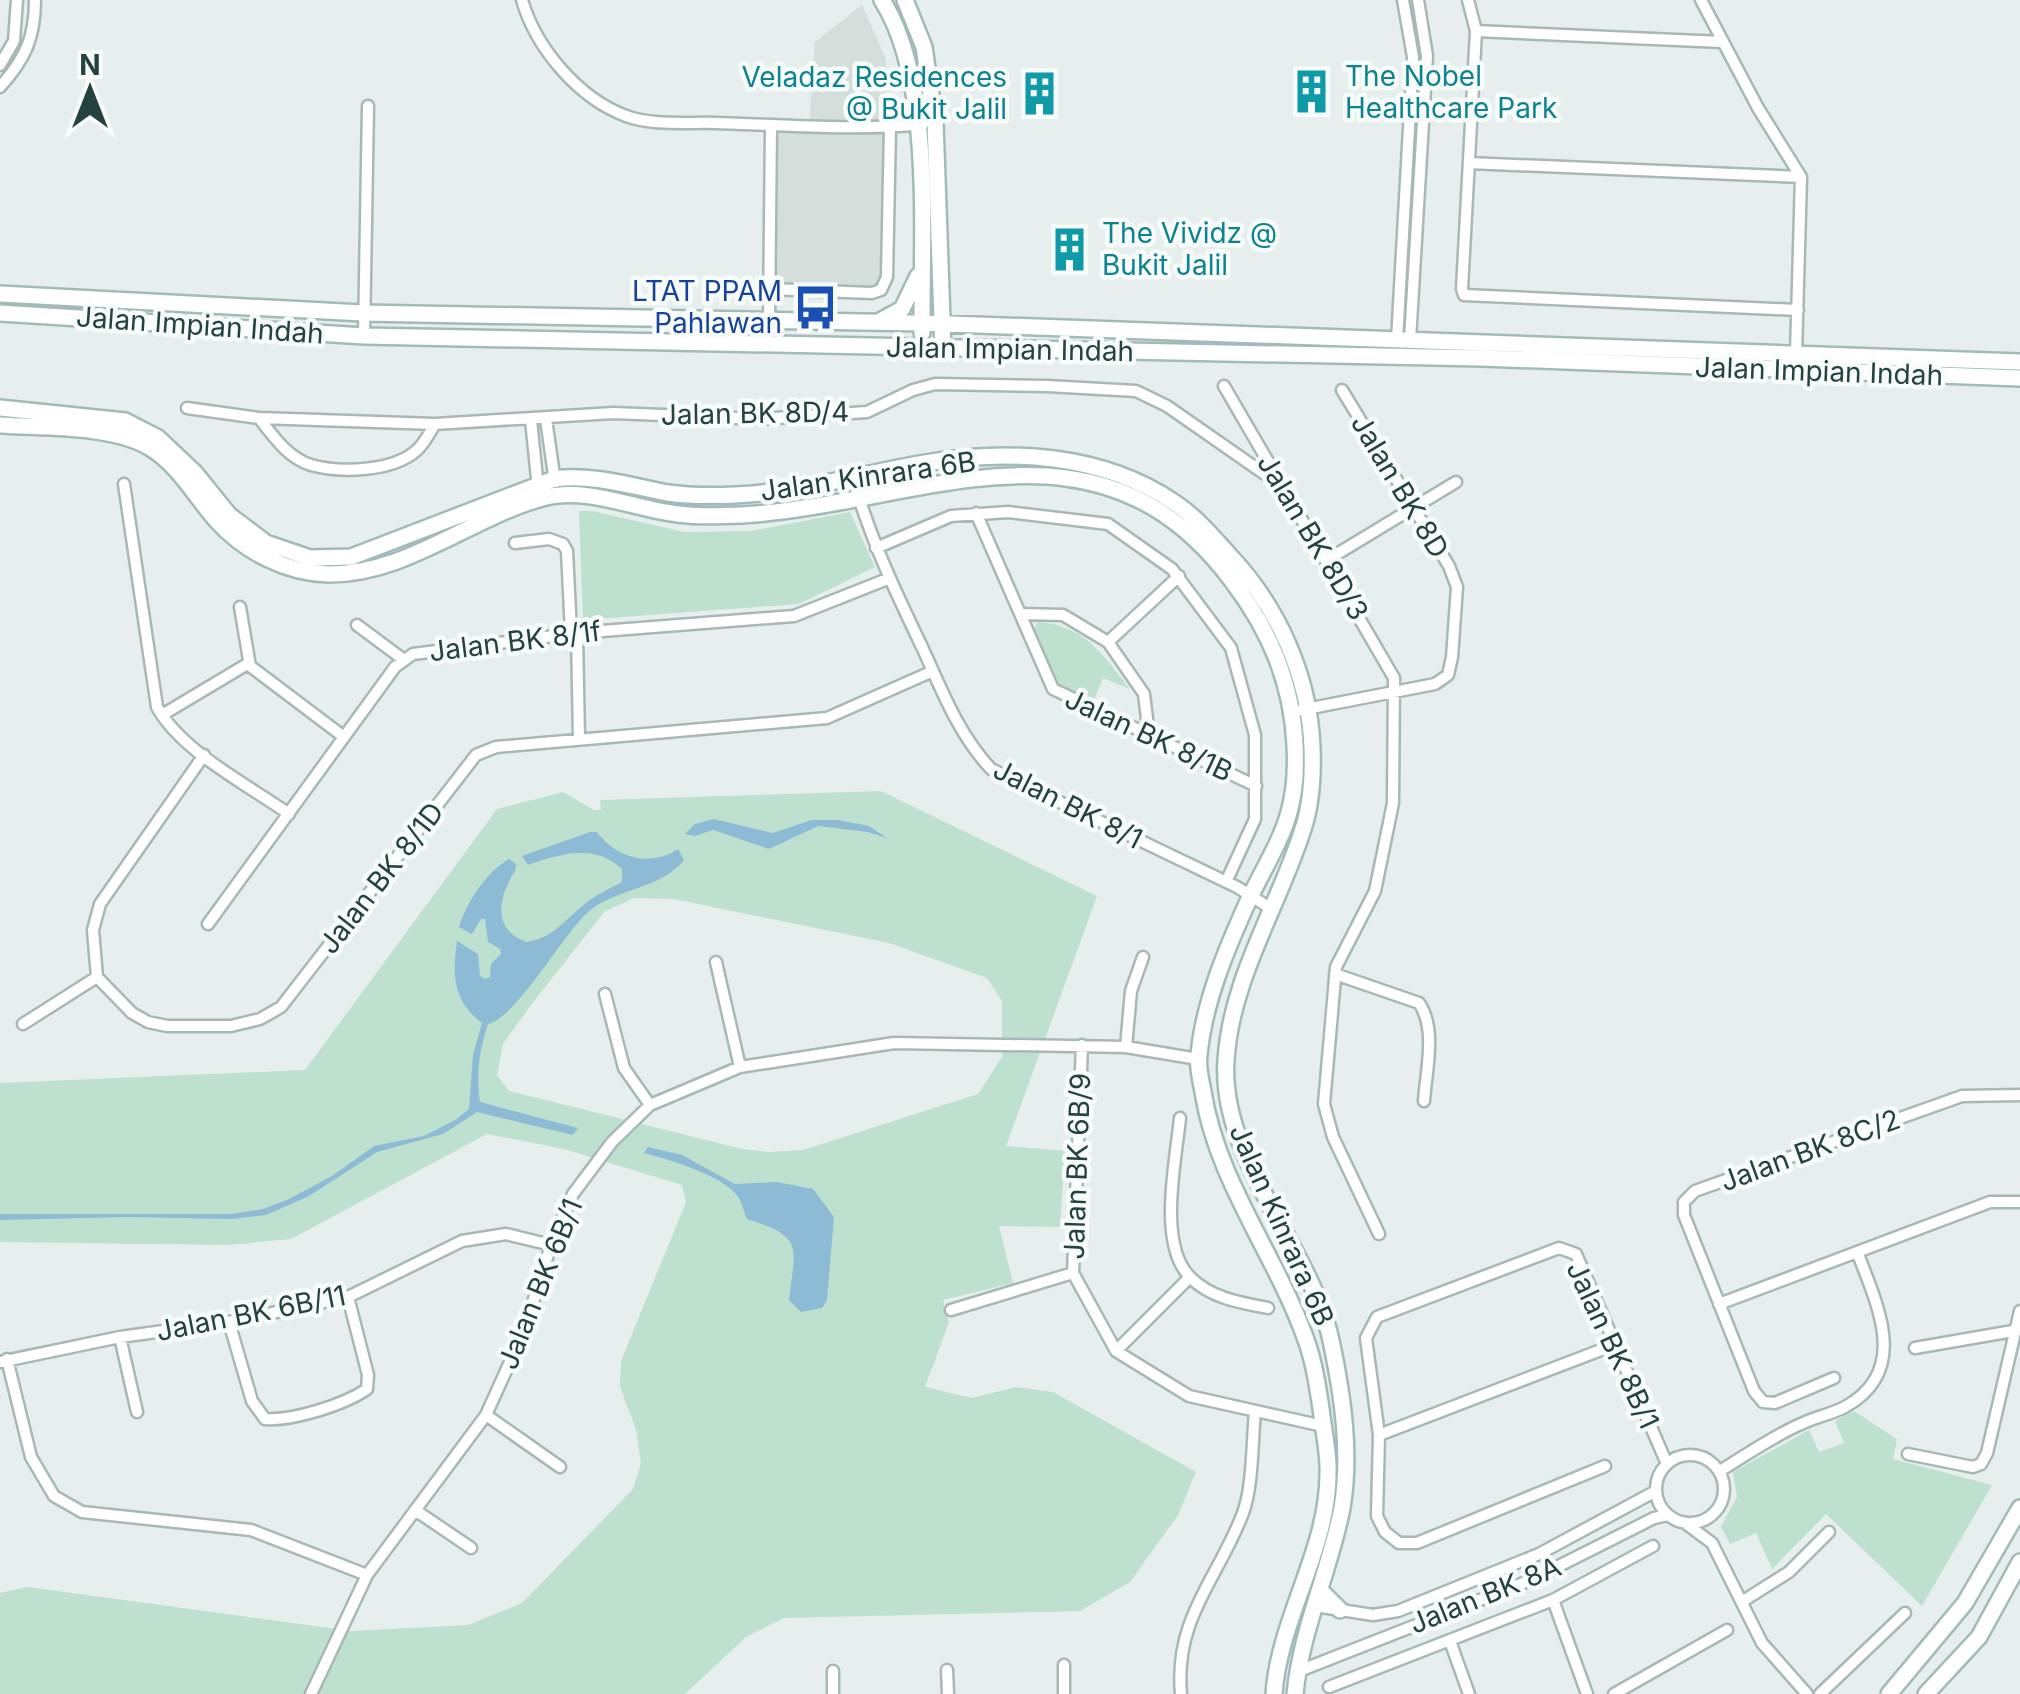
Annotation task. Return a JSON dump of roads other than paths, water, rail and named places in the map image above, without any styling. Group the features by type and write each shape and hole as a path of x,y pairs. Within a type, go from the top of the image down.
{"street":[{"path":"0,64 14,41 17,0"},
{"path":"0,87 24,59 32,41 34,0"},
{"path":"522,0 541,44 572,82 626,116 652,121 772,125 890,127 927,123"},
{"path":"882,0 897,28 927,123 922,347"},
{"path":"905,0 924,47 943,348"},
{"path":"1403,0 1414,57 1404,340"},
{"path":"1404,340 1427,56 1418,0"},
{"path":"1468,0 1476,31 1464,295 1798,310"},
{"path":"1701,0 1801,177 1796,354"},
{"path":"1476,31 1722,42"},
{"path":"364,336 368,106"},
{"path":"769,320 772,125"},
{"path":"769,289 872,293 881,290 886,276 890,127"},
{"path":"1469,163 1801,177"},
{"path":"877,322 894,315 909,300 922,265"},
{"name":"Jalan Impian Indah","path":"0,294 363,313 877,322 2020,362"},
{"name":"Jalan Impian Indah","path":"0,312 364,336 1481,358 2020,378"},
{"name":"Jalan BK 8D/4","path":"188,408 259,418 435,424 613,413 760,419 867,412 935,384 1136,391 1167,406 1282,486"},
{"name":"Jalan BK 8D/3","path":"1224,386 1380,649 1394,678 1395,691"},
{"name":"Jalan BK 8D","path":"1299,710 1436,684 1448,675 1452,656 1457,586 1342,390"},
{"name":"Jalan Kinrara 6B","path":"0,408 126,421 158,438 195,473 230,515 266,543 310,558 351,557 556,487 574,476 674,494 731,496 792,490 929,462 1025,456 1081,462 1130,478 1175,503 1202,525 1248,576 1282,632 1299,710 1288,826 1252,895 1214,986 1198,1059 1205,1107 1219,1155 1306,1338 1324,1426 1328,1475 1320,1530 1292,1616 1274,1694"},
{"path":"259,418 280,445 309,464 354,470 394,462 417,451 435,424"},
{"path":"546,419 556,487"},
{"path":"531,420 538,491"},
{"name":"Jalan Kinrara 6B","path":"0,424 110,434 142,443 160,454 220,526 245,546 267,559 312,572 359,572 388,564 538,491"},
{"name":"Jalan Kinrara 6B","path":"556,487 680,514 724,516 768,514 962,478 1042,474 1112,488 1170,516 1213,556 1259,618 1312,747 1304,830 1270,908 1243,985 1225,1063 1241,1145 1307,1274 1332,1340 1346,1434 1342,1506 1295,1694"},
{"name":"Jalan BK 8/1","path":"853,478 876,548 971,748 991,768 1252,895 1270,908"},
{"path":"1327,560 1456,482"},
{"path":"124,484 154,697 162,715 204,756 289,814"},
{"path":"876,548 951,516 1008,512 1108,524 1179,576 1231,648 1255,735 1255,819 1226,882"},
{"name":"Jalan BK 8/1B","path":"976,513 1054,690 1256,786"},
{"path":"516,543 550,540 563,544 567,551 579,738"},
{"path":"1108,642 1179,576"},
{"name":"Jalan BK 8/1f","path":"208,924 395,667 412,654 574,633 794,616 890,578"},
{"path":"240,608 249,664 344,737"},
{"path":"1021,614 1063,614 1108,642 1144,694 1150,735"},
{"path":"357,625 404,660"},
{"path":"162,715 249,664"},
{"name":"Jalan BK 8/1D","path":"97,978 132,1014 148,1022 167,1026 231,1026 260,1019 281,1007 476,756 496,747 579,738 827,718 933,671"},
{"path":"1379,1234 1326,1117 1324,1104 1335,974 1346,944 1375,891 1393,804 1395,691"},
{"path":"22,1024 97,978 93,930 100,904 204,756"},
{"path":"1126,1047 1131,992 1143,957"},
{"path":"716,962 740,1066"},
{"path":"1335,974 1419,1003 1426,1013 1428,1032 1424,1101"},
{"path":"605,994 624,1068 650,1105"},
{"name":"Jalan BK 6B/1","path":"311,1694 367,1575 486,1415 524,1331 551,1245 573,1194 612,1142 650,1105 740,1066 894,1043 1126,1047 1198,1059"},
{"name":"Jalan BK 6B/9","path":"1082,1045 1072,1273 1116,1350 1189,1396 1324,1426"},
{"name":"Jalan BK 8C/2","path":"1834,1378 1775,1402 1763,1402 1754,1391 1719,1304 1684,1215 1684,1202 1695,1191 1962,1096 2020,1095"},
{"path":"1180,1118 1170,1216 1176,1252 1190,1277 1226,1300 1268,1308"},
{"path":"1719,1304 1990,1202 2020,1202"},
{"name":"Jalan BK 6B/11","path":"3,1360 120,1337 229,1322 348,1297 462,1240 506,1234 551,1245"},
{"name":"Jalan BK 8B/1","path":"1604,1466 1416,1543 1400,1543 1385,1532 1376,1516 1379,1435 1366,1338 1377,1317 1559,1248 1576,1254 1667,1464"},
{"path":"1720,1471 1798,1424 1843,1408 1875,1381 1883,1363 1883,1329 1858,1254"},
{"path":"952,1310 1072,1273"},
{"path":"1116,1350 1190,1277"},
{"path":"229,1322 252,1401 265,1419 279,1420 354,1398 367,1389 368,1375 348,1297"},
{"path":"1908,1454 1973,1467 1981,1464 2020,1311"},
{"path":"1915,1348 2014,1331"},
{"path":"120,1337 137,1412"},
{"path":"1379,1435 1614,1345"},
{"path":"3,1360 32,1458 54,1496 82,1512 251,1530 367,1575"},
{"path":"1181,1694 1183,1640 1195,1606 1224,1558 1246,1508 1256,1412"},
{"path":"486,1415 560,1467"},
{"path":"1712,1543 1712,1516 1723,1499 1724,1480 1709,1460 1695,1455 1680,1456 1658,1476 1656,1491 1668,1515 1712,1543 1762,1643 1807,1694"},
{"name":"Jalan BK 8A","path":"1340,1610 1373,1615 1398,1612 1538,1554 1656,1491"},
{"path":"1889,1694 1966,1603 2020,1508"},
{"path":"415,1510 471,1548"},
{"name":"Jalan BK 8A","path":"1299,1671 1531,1580 1654,1518 1668,1515"},
{"path":"1685,1523 1712,1516"},
{"path":"1743,1600 1789,1572 1829,1532"},
{"path":"1328,1687 1553,1600 1653,1546"},
{"path":"1926,1694 1979,1636 2020,1562"},
{"path":"1292,1616 1318,1598 1340,1610"},
{"path":"1553,1600 1587,1694"},
{"path":"1820,1694 1905,1613"},
{"path":"1614,1694 1727,1630"},
{"path":"1450,1641 1469,1694"},
{"path":"1064,1666 1064,1694"},
{"path":"948,1670 948,1694"},
{"path":"832,1672 833,1694"}],"water":[{"path":"714,819 772,833 812,820 838,820 869,826 887,838 818,826 769,849 713,830 695,836 685,834 695,824"},
{"path":"597,832 624,854 657,858 678,849 684,860 662,878 608,899 584,916 524,994 499,1019 488,1024 478,1072 480,1102 578,1128 573,1135 477,1112 443,1134 377,1152 309,1196 266,1215 231,1219 0,1220 0,1214 232,1214 263,1209 332,1176 374,1146 424,1136 457,1119 469,1109 473,1055 482,1023 460,997 455,965 457,941 478,954 480,976 485,979 490,977 491,964 501,954 488,942 485,919 481,919 472,934 459,927 467,908 485,880 509,859 516,869 502,900 507,929 527,942 550,933 590,900 622,882 622,869 588,853 528,865 522,856"},
{"path":"648,1147 682,1155 735,1184 777,1182 813,1189 834,1217 827,1300 822,1308 801,1312 789,1300 794,1256 787,1239 766,1225 747,1219 738,1197 721,1182 695,1169 644,1153"}],"place":[{"name":"The Nobel Healthcare Park","path":"1312,92"},
{"name":"Veladaz Residences @ Bukit Jalil","path":"1040,93"},
{"name":"The Vividz @ Bukit Jalil","path":"1069,249"},
{"name":"LTAT PPAM Pahlawan","path":"815,307"}]}
